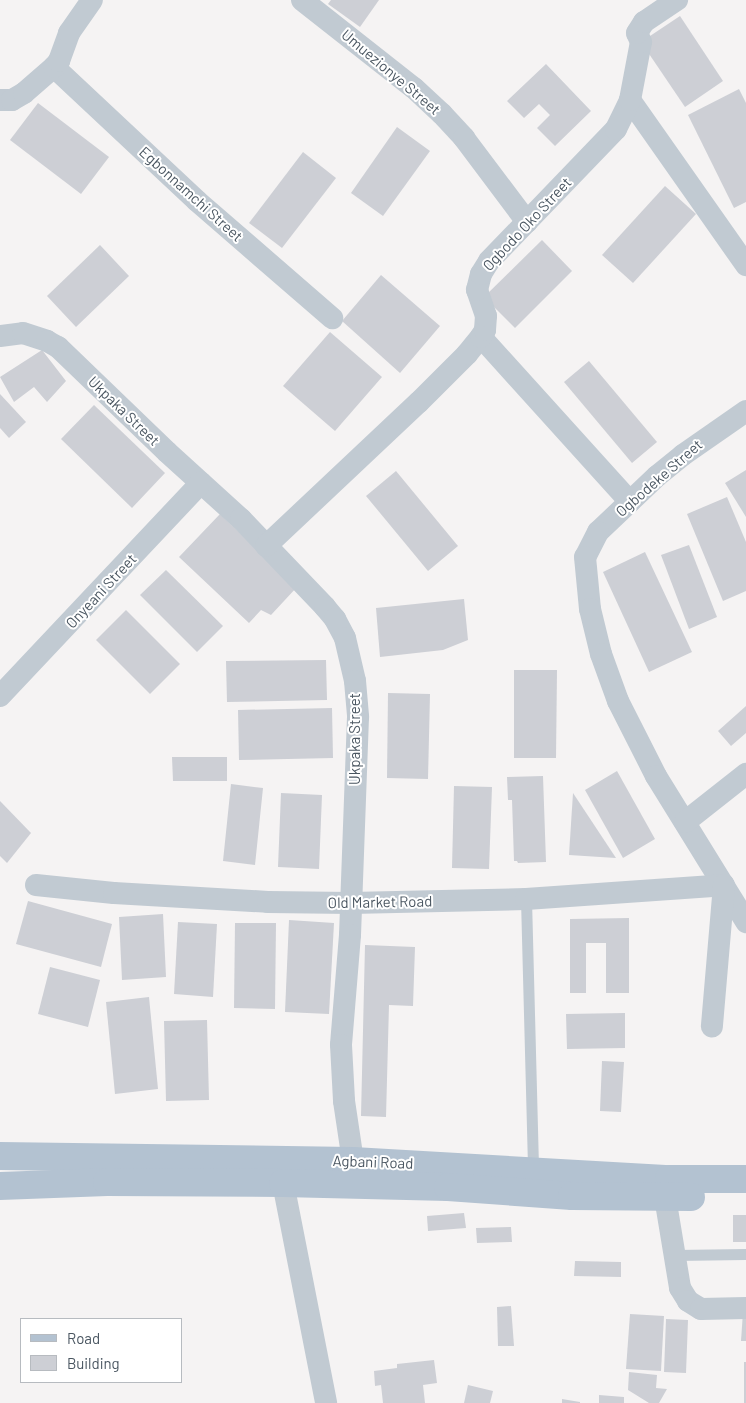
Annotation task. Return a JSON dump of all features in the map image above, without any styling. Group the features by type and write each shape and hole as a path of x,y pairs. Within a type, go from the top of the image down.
{"main road":[{"name":"Agbani Road","path":"0,1156 284,1171 448,1187 572,1196 667,1188 746,1178"},
{"name":"Agbani Road","path":"0,1186 106,1182 284,1171 353,1161 533,1170 746,1198"}],"street":[{"path":"0,100 12,100 24,94 54,68 59,61 69,33 92,0"},
{"name":"Umuezionye Street","path":"302,0 414,88 442,114 464,138 527,222"},
{"name":"Ogbodo Oko Street","path":"481,337 485,330 486,316 477,290 481,274 489,261 616,129 630,100 641,42 637,33 644,22 677,0"},
{"name":"Egbonnamchi Street","path":"54,68 197,201 332,318"},
{"path":"630,100 746,264"},
{"name":"Ukpaka Street","path":"0,336 23,333 47,340 58,348 241,519 335,619 351,660 358,717 348,976 341,1044 344,1101 353,1161"},
{"path":"266,546 412,409 467,354 481,337 630,502"},
{"name":"Ogbodeke Street","path":"685,822 656,776 618,701 601,654 590,609 585,557 598,532 630,502 683,455 746,411"},
{"name":"Onyeani Street","path":"0,696 201,483"},
{"path":"746,774 685,822 746,922"},
{"name":"Old Market Road","path":"36,885 114,893 249,901 351,903 526,899 724,885"},
{"path":"712,1026 724,885"},
{"path":"284,1171 326,1403"},
{"path":"667,1188 680,1288 688,1301 701,1309 746,1308"}],"lane":[{"path":"526,899 533,1170"},
{"path":"675,1255 746,1254"}],"building":[{"path":"331,0 379,0 360,27 328,4"},
{"path":"680,16 723,81 685,107 641,42"},
{"path":"546,64 591,111 555,146 537,128 550,115 539,104 524,118 507,101"},
{"path":"739,89 746,103 746,202 734,208 688,115"},
{"path":"38,103 109,157 81,194 10,140"},
{"path":"397,127 430,151 383,216 351,193"},
{"path":"303,152 336,178 282,248 249,223"},
{"path":"665,186 696,214 633,283 602,255"},
{"path":"542,240 572,271 515,328 484,297"},
{"path":"100,245 129,276 76,327 47,296"},
{"path":"381,275 440,326 400,373 342,321"},
{"path":"330,332 382,377 335,431 283,386"},
{"path":"42,350 66,381 47,402 34,387 14,402 0,377"},
{"path":"589,361 657,442 632,463 564,382"},
{"path":"0,394 26,422 9,438 0,428"},
{"path":"94,405 165,473 132,508 61,439"},
{"path":"746,470 746,517 725,483"},
{"path":"396,471 458,546 428,571 366,496"},
{"path":"727,497 746,542 746,591 723,601 687,514"},
{"path":"220,514 297,587 271,615 261,610 249,623 179,557"},
{"path":"689,545 717,617 689,629 661,555"},
{"path":"645,552 692,652 649,672 603,572"},
{"path":"166,570 223,626 197,652 140,595"},
{"path":"464,599 468,640 443,650 380,657 376,608"},
{"path":"126,610 180,664 150,694 96,640"},
{"path":"326,660 327,700 227,702 226,661"},
{"path":"514,670 557,670 556,758 514,758"},
{"path":"388,693 430,694 428,779 387,778"},
{"path":"746,706 746,733 731,746 718,731"},
{"path":"332,708 333,758 239,760 238,710"},
{"path":"172,757 227,757 227,781 173,781"},
{"path":"617,771 655,839 623,858 585,790"},
{"path":"543,776 546,862 518,863 514,861 512,800 508,800 507,777"},
{"path":"231,784 263,788 255,865 223,861"},
{"path":"454,786 492,787 489,869 452,868"},
{"path":"281,793 322,795 319,869 278,867"},
{"path":"573,793 616,858 569,855"},
{"path":"0,801 31,833 7,863 0,856"},
{"path":"28,901 112,924 101,967 16,944"},
{"path":"163,914 166,977 122,980 119,917"},
{"path":"629,918 629,993 606,993 606,943 586,943 586,993 570,993 570,919"},
{"path":"289,920 334,923 329,1014 285,1012"},
{"path":"178,922 217,924 213,997 174,994"},
{"path":"235,923 276,923 275,1009 234,1008"},
{"path":"365,945 415,947 413,1006 389,1005 386,1117 361,1116"},
{"path":"50,967 100,980 88,1027 38,1014"},
{"path":"149,997 158,1089 115,1094 106,1002"},
{"path":"625,1013 625,1048 567,1049 566,1014"},
{"path":"207,1020 209,1100 166,1101 164,1021"},
{"path":"602,1061 624,1062 621,1112 600,1111"},
{"path":"464,1213 466,1228 428,1231 427,1216"},
{"path":"733,1215 746,1215 746,1242 733,1242"},
{"path":"511,1227 512,1242 477,1243 476,1228"},
{"path":"575,1261 621,1262 621,1277 574,1276"},
{"path":"511,1306 514,1346 498,1346 497,1307"},
{"path":"743,1312 746,1312 746,1341 741,1341"},
{"path":"630,1314 664,1316 661,1371 626,1369"},
{"path":"666,1319 688,1320 686,1373 664,1372"},
{"path":"434,1360 437,1383 423,1385 425,1403 383,1403 381,1385 375,1386 374,1371 397,1368 397,1364"},
{"path":"744,1362 746,1362 746,1403 744,1403"},
{"path":"629,1372 657,1375 656,1388 667,1389 659,1403 649,1403 628,1390"},
{"path":"468,1385 493,1391 490,1403 464,1403"},
{"path":"599,1395 624,1397 624,1403 599,1403"},
{"path":"562,1399 580,1402 580,1403 562,1403"}]}
